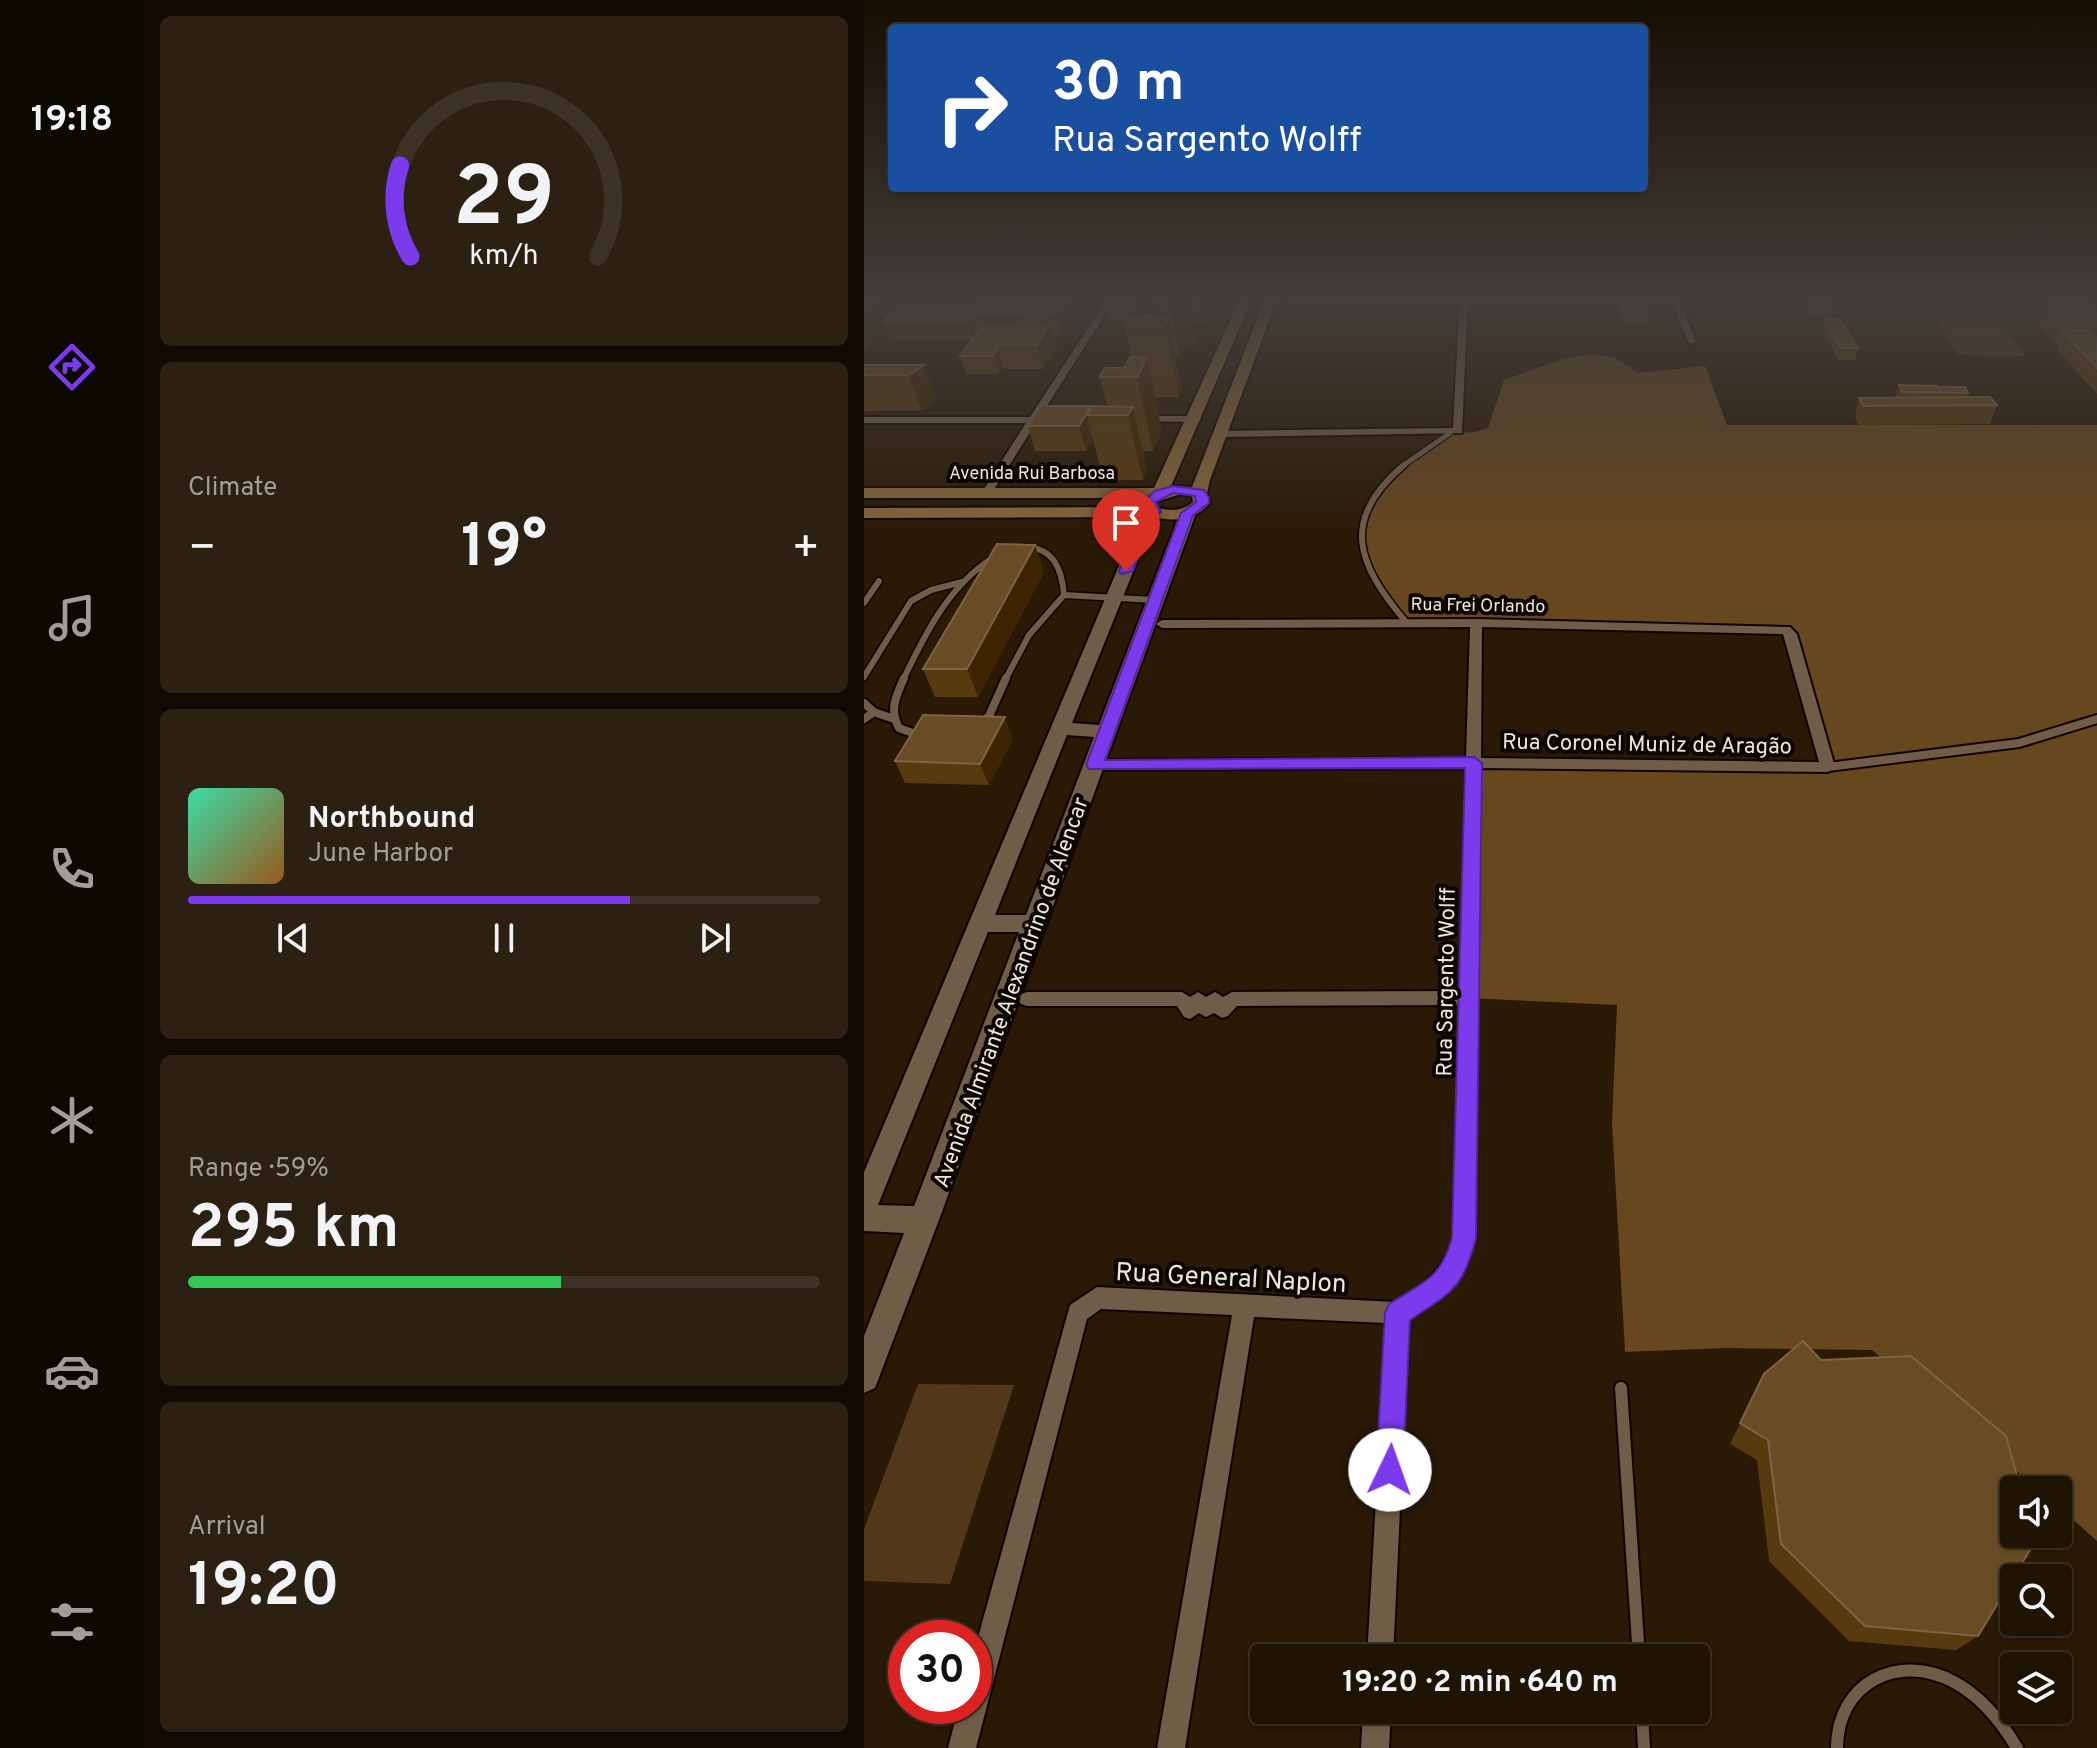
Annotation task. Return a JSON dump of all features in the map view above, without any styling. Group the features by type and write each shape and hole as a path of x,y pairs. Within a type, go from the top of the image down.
{"main road":[{"name":"Avenida Almirante Alexandrino de Alencar","path":"1163,490 1212,381"},
{"name":"Avenida Almirante Alexandrino de Alencar","path":"1196,495 1240,381"},
{"name":"Avenida Rui Barbosa","path":"864,513 1181,489 1196,495"},
{"name":"Avenida Rui Barbosa","path":"864,493 1131,493 1163,490"},
{"name":"Avenida Rui Barbosa","path":"1163,490 1170,515 1196,495"}],"street":[{"path":"987,492 1059,381"},
{"path":"1220,434 1450,433 1460,429 1461,381"},
{"path":"864,420 1064,419"},
{"path":"1122,419 1196,419"},
{"name":"Avenida Almirante Alexandrino de Alencar","path":"864,1205 1147,518 1163,490"},
{"name":"Avenida Almirante Alexandrino de Alencar","path":"864,1377 1196,495"},
{"name":"Rua Frei Orlando","path":"1162,624 1406,622 1781,629 1791,635 1828,767"},
{"name":"Rua Sargento Wolff","path":"1398,1313 1446,1282 1457,1263 1464,1238 1476,623"},
{"path":"1061,729 1107,731"},
{"name":"Rua Coronel Muniz de Aragão","path":"1095,765 1474,763 1828,767"},
{"path":"981,923 1034,924"},
{"path":"1027,999 1182,999 1190,1012 1198,999 1206,1010 1215,999 1222,1011 1232,999 1468,998"},
{"path":"864,1218 925,1220"},
{"name":"Rua General Naplon","path":"992,1636 1078,1313 1097,1298 1398,1313"},
{"path":"1171,1748 1245,1305"},
{"path":"1381,1644 1398,1313"},
{"path":"962,1748 969,1724"},
{"path":"1375,1748 1376,1724"}],"lane":[{"path":"1406,622 1381,591 1363,555 1360,539 1362,518 1389,476 1450,433"},
{"path":"1020,549 1039,547 1053,557 1061,575 1064,595"},
{"path":"930,736 915,736 899,728 893,708 901,687 949,597 976,568 1002,554"},
{"path":"864,603 879,581"},
{"path":"864,677 911,601 931,590 963,581"},
{"path":"976,728 989,716 1031,630 1044,612 1064,595 1158,600"},
{"path":"864,703 874,712 894,719"},
{"path":"864,719 874,712"},
{"name":"Rua Coronel Muniz de Aragão","path":"1828,767 2019,743 2097,719"},
{"path":"1621,1388 1638,1644"},
{"path":"1837,1748 1836,1724 1854,1691 1882,1673 1916,1668 1952,1679 1987,1706 2017,1748"},
{"path":"1643,1724 1644,1748"}],"shaded area":[{"path":"1504,381 1710,381 1727,425 2097,425 2097,1541 2072,1519 2072,1476 2022,1476 1872,1350 1726,1348 1625,1352 1612,1123 1617,1005 1468,998 1474,763 1828,767 1791,634 1406,622 1363,555 1362,518 1389,476 1450,433 1488,428"},
{"path":"918,1384 1014,1385 950,1584 864,1581 864,1529"}],"building":[{"path":"1899,385 1937,386 1941,392 1902,392"},
{"path":"1938,387 1965,387 1968,393 1938,392 1941,392"},
{"path":"1990,397 1997,405 1864,406 1859,398"},
{"path":"1041,406 1091,406 1079,426 1028,426"},
{"path":"1092,406 1133,407 1128,415 1087,415"},
{"path":"997,544 1035,545 967,669 923,669"},
{"path":"923,715 1005,717 980,764 895,761"},
{"path":"1803,1341 1821,1360 1911,1356 2006,1436 2017,1476 2000,1476 2000,1548 2031,1548 2022,1564 2000,1564 2000,1600 1978,1636 1865,1626 1781,1544 1768,1440 1740,1423 1764,1374"}],"route":[{"path":"1126,571 1147,518 1154,512 1149,505 1153,497 1173,489 1199,493 1202,503 1188,513 1095,765 1474,763 1464,1238 1457,1263 1446,1282 1398,1313 1390,1470"}]}
